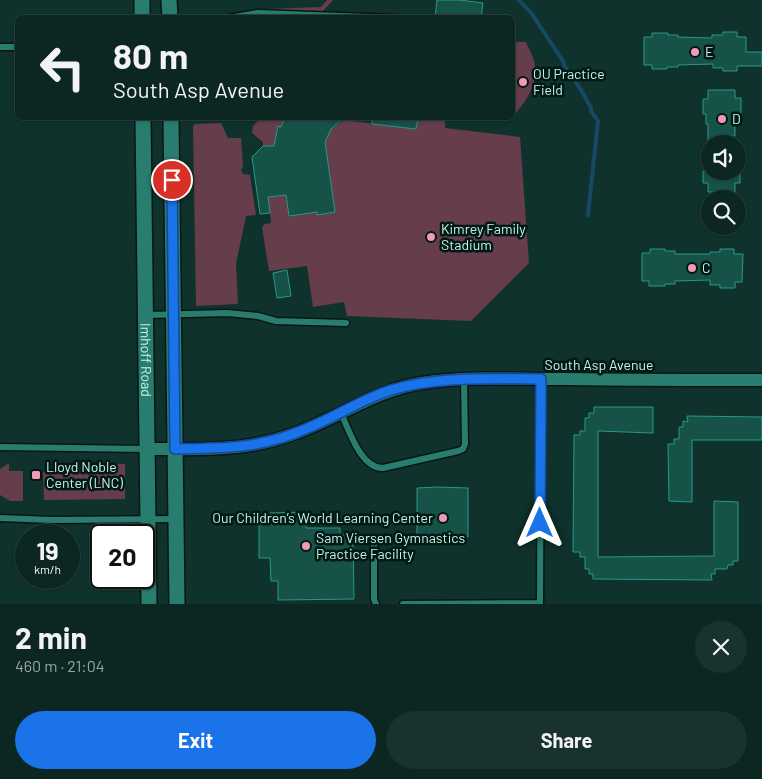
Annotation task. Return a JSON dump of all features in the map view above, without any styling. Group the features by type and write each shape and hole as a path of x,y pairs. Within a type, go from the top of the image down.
{"main road":[{"path":"142,0 142,15"},
{"path":"169,0 170,15"},
{"name":"Imhoff Road","path":"143,120 149,604"},
{"name":"Imhoff Road","path":"171,120 177,604"}],"street":[{"name":"South Asp Avenue","path":"147,449 225,448 260,445 294,434 389,391 424,383 464,380 541,379 762,380"}],"lane":[{"path":"245,15 257,13 313,15"},
{"path":"0,47 15,47"},
{"path":"144,180 172,180"},
{"path":"146,315 227,313 258,316 276,321 346,323"},
{"path":"403,604 540,603 541,379"},
{"path":"341,413 362,455 367,463 373,467 383,468 458,451 465,444 464,380"},
{"path":"0,447 147,449"},
{"path":"0,518 53,520 176,519"},
{"path":"374,543 374,599 376,604"}],"shaded area":[{"path":"327,0 333,0 322,12 267,9 321,7"},
{"name":"OU Practice Field","path":"515,42 526,42 535,69 531,91 515,114"},
{"name":"Kimrey Family Stadium","path":"284,120 282,127 278,126 276,151 281,164 289,216 304,214 298,174 314,187 317,215 335,212 325,142 331,129 343,121 416,129 418,120 445,120 445,128 520,137 529,263 471,321 347,316 344,302 313,307 307,266 269,271 262,227 265,224 271,223 268,197 280,195 263,142 252,133 253,126 258,121"},
{"path":"221,123 228,138 241,138 243,166 241,170 243,174 250,175 256,215 246,216 236,264 238,304 196,306 193,126 195,124"},
{"path":"9,463 9,471 23,471 23,501 10,501 0,495 0,469"},
{"path":"125,464 125,499 44,500 43,472 56,472 57,465"}],"building":[{"path":"437,0 483,3 481,15 435,15"},
{"name":"E","path":"723,32 737,32 737,37 746,37 746,52 762,52 762,66 737,66 737,71 723,71 723,68 713,68 713,64 678,65 678,67 667,67 667,69 652,69 652,65 644,65 644,37 652,37 652,33 668,33 668,35 678,35 678,37 712,38 712,35 723,35"},
{"name":"D","path":"708,90 735,90 735,98 741,98 741,113 738,113 738,124 735,124 735,135 708,135 706,114 703,114 703,99 708,99"},
{"path":"284,120 342,120 331,129 325,142 335,212 317,215 317,212 289,216 286,195 268,197 270,213 260,214 252,157 263,146 274,146 278,126 281,127"},
{"path":"372,120 418,120 416,129 372,124"},
{"path":"703,180 740,180 740,183 735,183 735,190 708,190 708,183 703,183"},
{"name":"C","path":"650,249 675,251 675,254 710,254 710,252 720,252 720,249 734,249 734,254 743,254 742,282 735,282 735,288 720,288 720,285 710,285 710,280 675,281 675,284 665,284 665,286 649,286 649,281 642,281 642,253 650,253"},
{"path":"287,270 291,296 277,298 273,273"},
{"path":"594,407 653,407 653,433 598,431 598,557 714,556 714,501 738,502 738,561 733,561 733,565 728,565 727,569 715,569 715,574 711,574 712,580 593,579 593,574 589,574 589,569 585,569 585,557 580,557 580,552 573,552 574,435 580,435 580,431 585,431 585,418 589,418 589,413 594,413"},
{"path":"687,416 762,417 762,440 692,440 692,502 669,501 668,444 674,444 674,439 679,439 679,427 683,427 683,421 688,422"},
{"name":"Our Children’s World Learning Center","path":"417,488 468,488 468,537 417,537"},
{"name":"Sam Viersen Gymnastics Practice Facility","path":"306,512 306,528 340,528 340,535 353,535 354,599 278,600 278,581 271,581 270,558 259,558 259,523 270,523 270,513"}],"waterway":[{"path":"519,0 532,14 563,61 598,121 588,215"}],"place":[{"name":"E","path":"695,52"},
{"name":"OU Practice Field","path":"523,82"},
{"name":"D","path":"722,119"},
{"name":"Kimrey Family Stadium","path":"431,237"},
{"name":"C","path":"692,268"},
{"name":"Lloyd Noble Center (LNC)","path":"36,475"},
{"name":"Our Children’s World Learning Center","path":"443,518"},
{"name":"Sam Viersen Gymnastics Practice Facility","path":"306,546"}],"route":[{"path":"172,180 175,449 260,445 309,428 366,400 408,386 477,379 541,379 540,523"}]}
